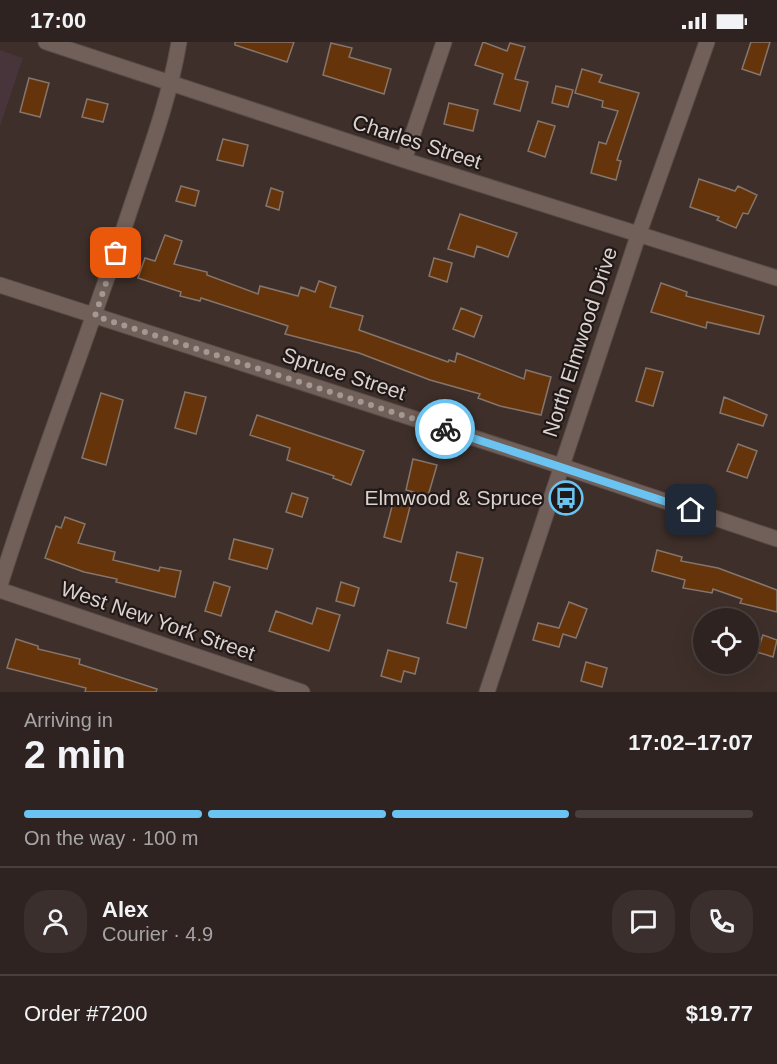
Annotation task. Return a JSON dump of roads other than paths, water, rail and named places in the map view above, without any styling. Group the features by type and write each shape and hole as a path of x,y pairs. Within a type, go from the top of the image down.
{"street":[{"name":"Charles Street","path":"46,42 404,160 777,278"},
{"path":"0,585 33,481 95,316 172,84 179,42"},
{"path":"404,160 444,42"},
{"name":"North Elmwood Drive","path":"487,692 639,233 706,42"},
{"name":"Spruce Street","path":"0,285 561,466 777,539"},
{"name":"West New York Street","path":"0,590 302,692"}],"place":[{"name":"Elmwood & Spruce","path":"566,498"}]}
